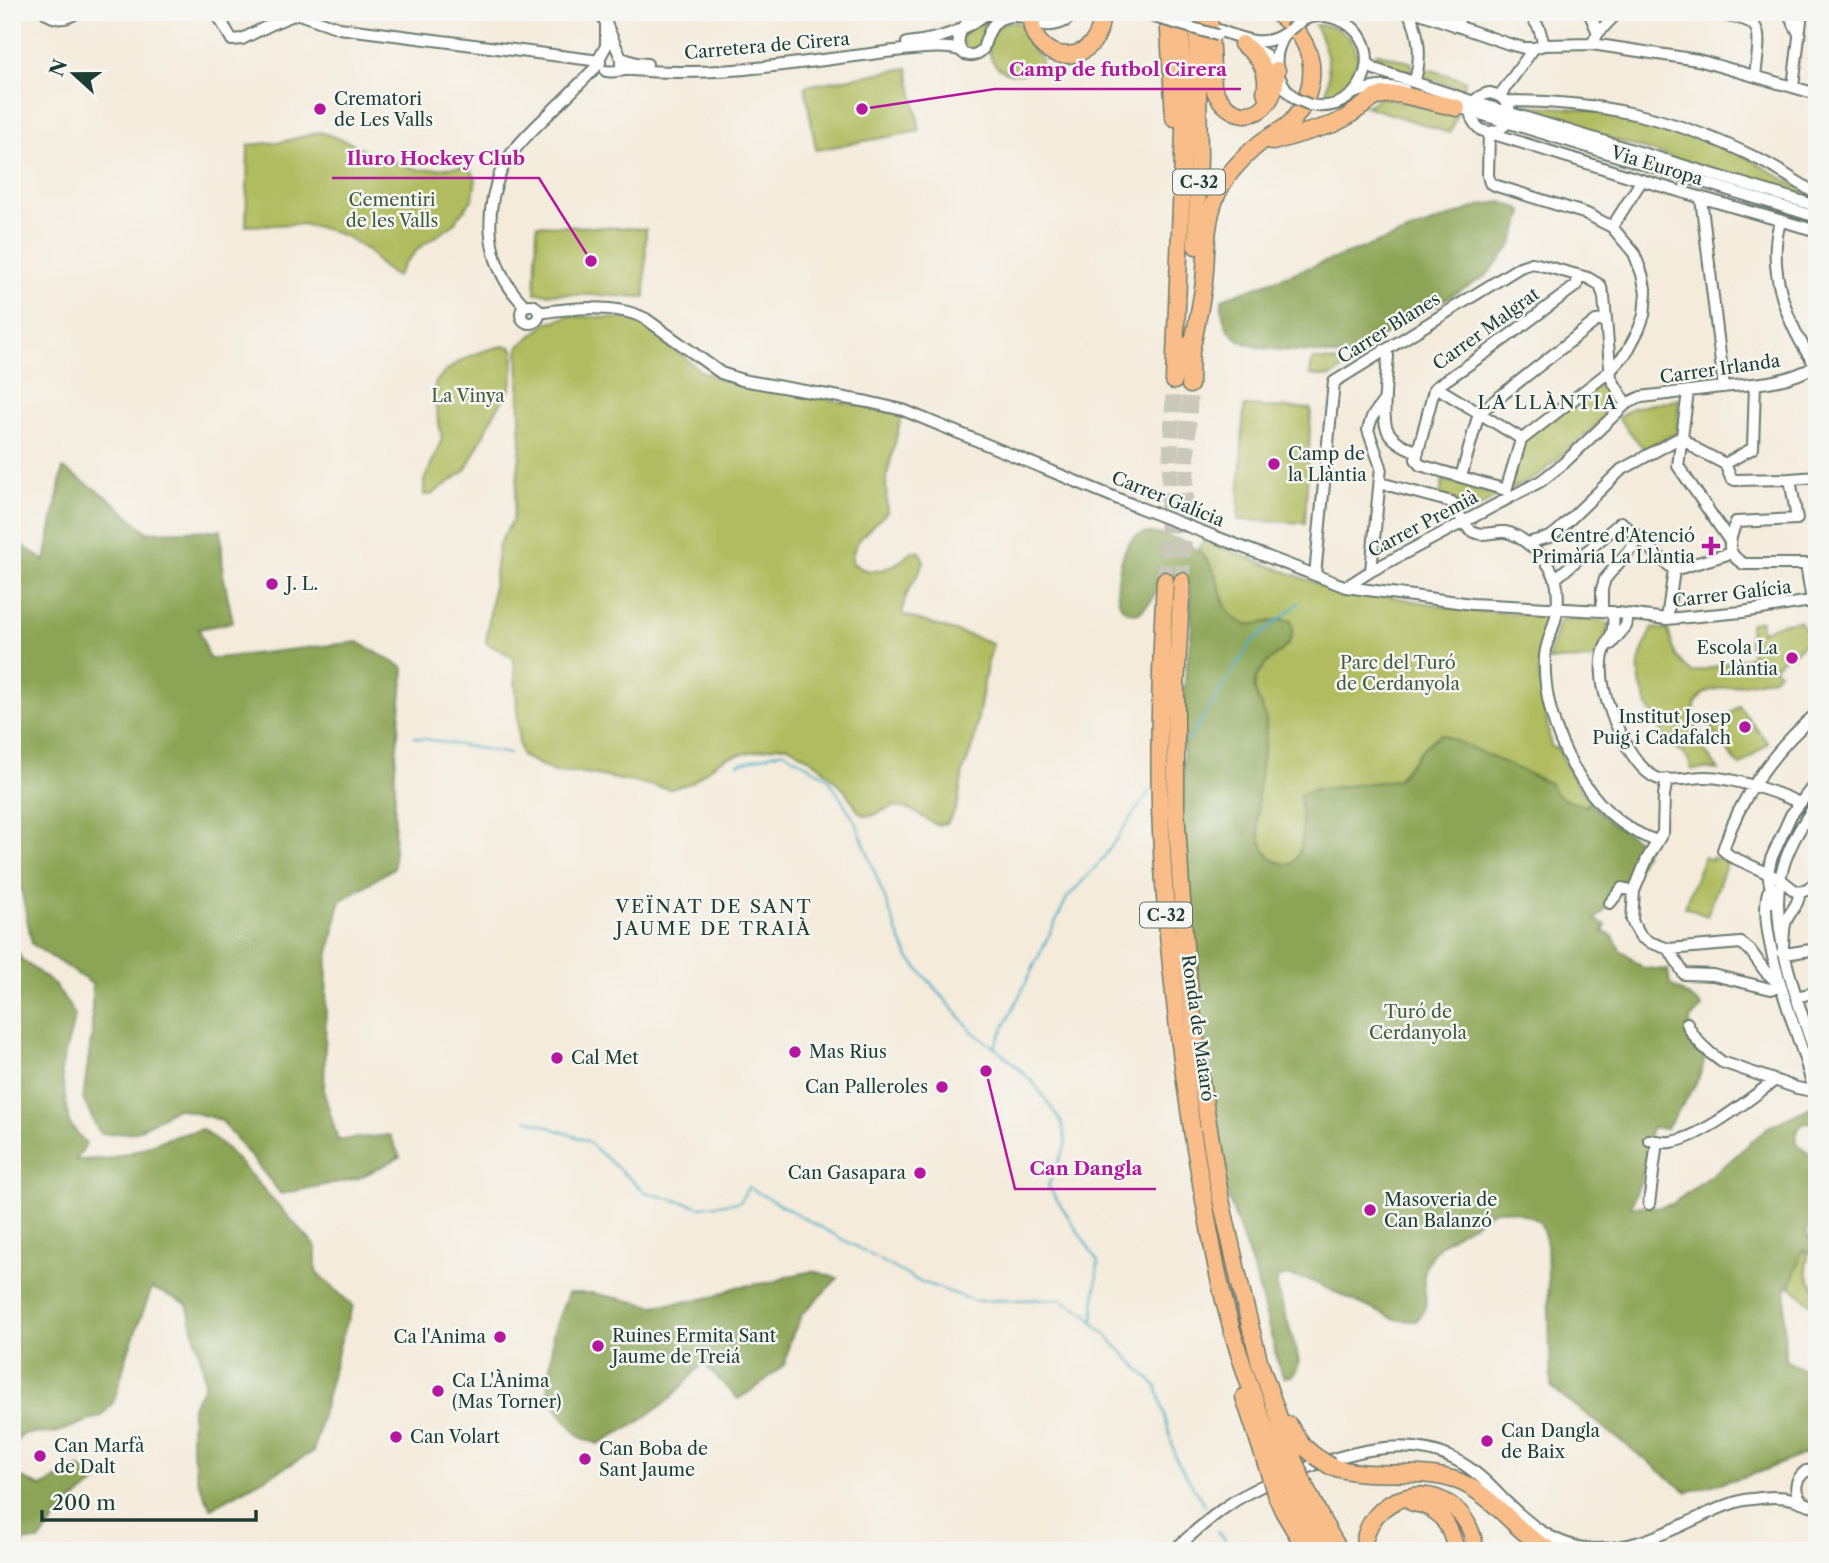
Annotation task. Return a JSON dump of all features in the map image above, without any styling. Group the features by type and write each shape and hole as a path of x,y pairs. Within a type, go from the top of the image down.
{"highway":[{"path":"1025,17 1035,36 1047,49 1061,55 1072,55 1085,50 1097,39 1101,29 1101,12"},
{"name":"C-32","path":"1180,12 1184,120 1176,321 1182,383 1191,351 1199,158 1197,12"},
{"path":"1209,12 1213,86 1217,97 1228,108 1243,113 1258,110 1271,99 1277,69"},
{"path":"1191,351 1204,282 1210,212 1218,192 1228,176 1260,143 1295,117 1306,99 1311,83 1310,60 1300,35 1274,12"},
{"path":"1161,13 1170,36 1175,173 1172,285 1176,321"},
{"path":"1211,59 1220,91 1227,101 1240,107 1254,105 1265,92 1266,77 1258,58 1242,44"},
{"path":"1254,149 1334,124 1370,100 1383,95 1399,94 1467,107"},
{"name":"Ronda de Mataró","path":"1173,580 1176,809 1185,947 1198,1062 1220,1195 1281,1467 1250,1419 1226,1331 1217,1294 1213,1248 1181,1062 1168,944 1160,807 1160,685 1173,580"},
{"path":"1220,1195 1266,1364 1290,1429 1302,1445 1330,1466 1342,1471 1392,1473 1457,1481 1485,1497 1514,1525 1553,1551"},
{"path":"1281,1467 1322,1551"},
{"path":"1281,1467 1291,1490 1323,1522 1340,1551"},
{"path":"1435,1477 1459,1485 1485,1503 1529,1551"},
{"path":"1291,1490 1283,1511 1298,1551"},
{"path":"1364,1551 1368,1527 1383,1509 1403,1497 1416,1495 1439,1499 1451,1505 1466,1522 1474,1539 1475,1551"},
{"path":"1383,1509 1409,1503 1430,1507 1447,1523 1456,1551"},
{"path":"1283,1511 1307,1551"}],"street":[{"path":"45,12 56,19 70,17 77,12"},
{"path":"216,12 232,40 242,39 295,13 339,28 620,66 620,55 603,17"},
{"path":"975,12 959,34 957,43 961,51 970,55 983,49 986,34 997,20 1008,16 1025,17 1046,26 1061,24 1078,12"},
{"name":"Carretera de Cirera","path":"961,51 934,48 908,50 685,73 605,64 611,50 636,63 720,65 919,41 962,30 988,12"},
{"path":"1139,12 1161,13 1216,32 1275,45"},
{"path":"1408,12 1417,38 1418,71 1414,82"},
{"path":"1417,12 1524,48 1595,38 1698,60 1817,94"},
{"path":"1456,26 1461,16 1468,12"},
{"path":"1529,12 1539,28 1539,46 1503,98 1508,118 1500,129 1489,132 1481,130 1474,123 1467,107 1487,93 1495,93 1503,98 1614,109 1668,122 1755,157 1817,195 1809,207"},
{"path":"1589,12 1595,38"},
{"path":"1595,38 1618,12"},
{"path":"1704,12 1752,16 1760,40 1755,76"},
{"path":"1788,12 1800,37"},
{"path":"1793,87 1802,12"},
{"path":"1311,15 1341,16 1357,34 1365,50 1367,62 1363,79 1354,93 1331,106 1320,107 1300,102 1284,88 1277,69 1275,45 1291,28 1311,15"},
{"path":"525,306 520,314 525,322 535,321 539,313 534,306 525,306 514,295 495,258 491,239 491,211 495,189 501,170 523,139 605,64 607,41 603,17"},
{"path":"1216,32 1259,50 1277,69"},
{"path":"535,53 575,66 579,70 579,77 566,97"},
{"name":"Via Europa","path":"1367,62 1374,69 1414,82 1467,107"},
{"name":"Via Europa","path":"1354,93 1372,87 1388,86 1467,107 1809,207 1817,217"},
{"path":"1384,351 1388,356 1385,423 1391,436 1417,455 1420,465 1508,493 1521,440 1618,364 1634,341 1644,315 1646,293 1634,253 1612,227 1587,214 1493,185 1488,175 1489,132"},
{"name":"Via Europa","path":"1489,132 1816,231"},
{"path":"1612,227 1642,180"},
{"path":"1701,198 1724,387"},
{"name":"Via Europa","path":"1809,207 1808,225 1816,231"},
{"path":"1780,222 1777,257 1782,298 1796,334 1816,366"},
{"name":"Carrer Blanes","path":"1315,575 1334,382 1520,267 1532,263 1577,275"},
{"path":"1577,275 1595,281 1603,290 1611,378 1626,404"},
{"name":"Carrer Malgrat","path":"1417,455 1436,387 1577,285 1577,275"},
{"name":"Carrer Galícia","path":"539,313 554,310 618,309 634,313 720,373 742,380 903,410 1138,507 1346,587 1472,604 1608,611 1667,619 1815,604"},
{"path":"1461,477 1479,413 1596,321 1606,320"},
{"name":"Carrer Irlanda","path":"1626,404 1641,397 1788,379 1816,366"},
{"path":"1725,464 1753,447 1755,384"},
{"path":"1436,387 1521,440"},
{"path":"1688,392 1678,466 1729,540 1731,553 1736,560 1744,564 1806,564 1815,604"},
{"path":"1371,571 1380,459 1368,430 1372,417 1385,399"},
{"name":"Carrer Premià","path":"1346,587 1464,522 1508,493 1541,481 1553,473 1626,404"},
{"path":"1681,437 1698,450 1725,464 1731,478 1735,480 1817,477"},
{"path":"1527,544 1550,537 1621,470 1681,437"},
{"path":"1716,522 1797,519 1790,479"},
{"path":"1380,483 1452,502 1470,530 1475,533 1514,534 1549,565 1555,579 1557,608 1545,651 1545,671 1549,702 1560,739 1585,785 1606,810 1627,827 1657,841"},
{"path":"1555,579 1621,522 1674,570"},
{"path":"1729,540 1736,522"},
{"path":"1639,539 1605,579 1602,589 1613,630 1604,650 1602,681 1607,703 1619,731 1636,759 1659,779 1710,777 1753,786 1799,803"},
{"path":"1674,570 1731,553"},
{"path":"1667,619 1674,570"},
{"path":"1628,614 1626,626 1608,652 1607,684 1628,740 1651,769 1667,779"},
{"path":"1784,950 1787,919 1800,899 1799,894 1781,875 1730,856 1723,850 1740,808 1753,786 1784,744 1817,713"},
{"path":"1667,779 1663,832 1647,859 1634,891 1632,920 1638,933 1649,942 1669,949 1741,943 1781,986"},
{"path":"1817,780 1785,826 1769,869 1778,945 1784,950 1817,949"},
{"path":"1816,804 1801,826 1781,875 1777,915 1796,997 1817,1059"},
{"path":"1781,875 1770,886 1767,897 1767,923 1781,986 1816,1094"},
{"path":"1796,891 1804,892 1810,889 1817,880"},
{"path":"1610,903 1622,888 1634,891"},
{"path":"1669,949 1684,974 1713,975 1771,989 1781,986"},
{"path":"1796,997 1817,992"},
{"path":"1687,1023 1689,1030 1722,1062 1816,1094"},
{"path":"1649,1204 1653,1141 1673,1142 1710,1125 1774,1081"},
{"path":"1173,1551 1212,1516 1255,1488 1334,1459 1381,1448 1422,1449 1455,1459 1484,1480 1540,1532 1582,1548 1600,1549 1637,1543 1741,1501 1784,1497 1817,1506"},
{"path":"1802,1502 1796,1492 1799,1477 1811,1469 1817,1469"},
{"path":"1784,1497 1796,1486"}],"green space":[{"path":"992,12 1004,12 975,51 965,49 961,38"},
{"path":"1006,22 1017,23 1026,31 1034,51 1042,59 1038,68 1016,74 1006,72 993,61 989,44 992,35"},
{"path":"1315,25 1332,27 1345,34 1353,44 1357,56 1357,70 1351,82 1340,92 1324,99 1328,61"},
{"path":"1375,54 1412,63 1411,71 1380,64 1376,61"},
{"path":"908,68 920,131 816,150 805,86"},
{"path":"1424,68 1465,80 1465,86 1459,88 1428,78 1423,75"},
{"path":"1383,97 1457,114 1450,133 1365,106"},
{"path":"1513,104 1592,110 1671,127 1744,156 1810,194 1805,198 1516,110"},
{"name":"Cementiri de les Valls","path":"320,132 352,143 369,154 420,170 469,166 476,179 473,198 453,225 420,247 396,277 378,263 370,252 347,237 325,229 301,224 246,226 248,145 281,142"},
{"path":"1501,202 1519,208 1523,213 1512,245 1486,276 1395,328 1349,358 1251,345 1229,330 1223,317 1222,299 1482,205"},
{"path":"537,225 646,229 645,297 535,293"},
{"path":"570,316 632,319 651,328 700,371 731,383 902,414 886,479 887,512 859,540 852,562 859,567 875,571 899,562 912,551 920,552 924,562 904,601 903,615 993,645 974,742 963,772 958,802 947,823 936,825 911,810 894,806 871,816 864,815 819,765 788,746 728,757 691,783 670,789 585,773 554,772 522,756 514,659 486,643 499,544 513,519 521,445 518,347 547,323"},
{"name":"La Vinya","path":"503,346 511,347 514,351 510,389 465,471 431,495 424,495 424,481 442,439 435,403 435,383 449,369 466,359"},
{"path":"1312,359 1339,362 1342,369 1331,377 1310,375"},
{"path":"1606,380 1619,405 1537,477 1509,490 1522,441"},
{"path":"1679,399 1677,433 1644,449 1618,418 1632,408"},
{"name":"Camp de la Llàntia","path":"1244,406 1311,409 1305,523 1238,520"},
{"path":"63,468 110,499 147,532 221,530 223,574 233,622 199,629 209,659 358,642 404,668 395,769 394,868 340,901 327,963 324,1093 338,1140 390,1135 400,1157 359,1178 281,1194 221,1120 177,1108 135,1132 100,1134 83,1099 92,1033 92,984 32,944 18,873 12,863 12,538 45,561"},
{"path":"1443,480 1498,496 1466,515 1455,500 1440,495"},
{"name":"Turó de Cerdanyola","path":"1149,533 1171,537 1199,552 1212,569 1226,608 1234,618 1245,624 1291,621 1290,640 1265,665 1255,682 1266,723 1257,807 1258,830 1264,848 1275,861 1293,864 1298,856 1302,840 1300,795 1313,790 1397,780 1424,747 1441,734 1551,784 1556,794 1565,800 1587,806 1588,800 1609,822 1644,844 1645,851 1631,884 1627,883 1627,887 1595,920 1606,925 1603,932 1613,936 1620,950 1643,968 1668,970 1670,984 1701,1005 1689,1021 1702,1047 1704,1060 1692,1091 1666,1129 1652,1127 1648,1143 1648,1153 1651,1154 1631,1206 1660,1207 1672,1204 1730,1161 1768,1127 1813,1106 1817,1123 1802,1125 1796,1136 1798,1146 1817,1159 1817,1225 1811,1221 1807,1233 1814,1247 1809,1253 1803,1250 1790,1286 1787,1285 1784,1318 1785,1360 1817,1376 1817,1449 1757,1473 1687,1492 1551,1387 1547,1244 1540,1221 1505,1210 1488,1213 1445,1242 1433,1254 1425,1270 1425,1309 1416,1321 1392,1318 1309,1280 1285,1275 1277,1279 1299,1360 1292,1376 1284,1377 1255,1274 1223,1182 1197,987 1183,815 1184,688 1192,625 1190,593 1188,585 1177,575 1168,574 1161,578 1152,600 1139,613 1125,610 1119,602 1119,572 1125,551 1135,537"},
{"name":"Parc del Turó de Cerdanyola","path":"1203,541 1319,584 1460,609 1549,616 1540,646 1539,673 1551,747 1558,749 1588,800 1587,807 1560,797 1550,784 1441,734 1424,747 1397,780 1313,790 1298,856 1293,864 1275,861 1264,849 1259,831 1257,809 1266,721 1255,686 1265,665 1288,645 1283,618 1247,625 1233,617 1214,571 1198,551"},
{"path":"1559,621 1603,621 1609,625 1599,659 1548,660"},
{"path":"1761,621 1761,632 1782,623 1799,621 1812,637 1774,667 1779,672 1773,678 1715,689 1701,696 1694,712 1702,736 1697,741 1719,770 1691,770 1687,757 1672,745 1659,728 1643,692 1640,659 1652,628 1668,630 1676,656 1692,673 1752,656 1749,645 1750,623"},
{"path":"1739,706 1768,743 1740,766 1710,729"},
{"path":"1704,857 1727,862 1707,916 1684,907"},
{"path":"12,939 21,959 55,985 75,1015 61,1069 69,1123 86,1144 76,1160 107,1159 202,1129 225,1147 316,1247 316,1272 353,1306 340,1343 313,1452 211,1508 198,1481 191,1441 192,1406 204,1387 203,1368 187,1304 152,1288 129,1349 114,1401 102,1416 55,1433 24,1434 12,1445"},
{"path":"1803,1249 1809,1253 1806,1266 1808,1276 1817,1291 1817,1309 1790,1286"},
{"path":"813,1271 838,1278 802,1314 790,1340 785,1364 738,1399 703,1363 670,1399 636,1424 598,1444 580,1437 560,1414 548,1394 553,1333 568,1293 593,1293 654,1306 716,1296 736,1287 774,1282"},
{"path":"80,1467 97,1482 66,1507 39,1541 25,1541 21,1551 12,1551 12,1473 41,1487"}],"waterway":[{"path":"1187,742 1252,642 1299,603"},
{"path":"414,737 510,754"},
{"path":"738,764 783,751 827,777 856,822 909,958 975,1034 1002,1053 1033,1082 1062,1123 1066,1144 1048,1186 1098,1262 1093,1322 1157,1387 1176,1459 1205,1506"},
{"path":"994,1048 1067,898 1102,860 1150,790"},
{"path":"527,1119 587,1141 645,1192 701,1207 740,1202 748,1187 916,1280 975,1301 1060,1299 1087,1314 1093,1322"},
{"path":"1217,1531 1235,1551"}],"tunnel":[{"path":"1165,580 1174,381"},
{"path":"1182,581 1190,385"}],"place":[{"name":"Crematori de Les Valls","path":"320,109"},
{"name":"Camp de futbol Cirera","path":"862,109"},
{"name":"Iluro Hockey Club","path":"591,261"},
{"name":"Camp de la Llàntia","path":"1274,464"},
{"name":"Centre d'Atenció Primària La Llàntia","path":"1711,546"},
{"name":"J. L.","path":"272,584"},
{"name":"Escola La Llàntia","path":"1792,658"},
{"name":"Institut Josep Puig i Cadafalch","path":"1745,727"},
{"name":"Mas Rius","path":"795,1052"},
{"name":"Cal Met","path":"557,1058"},
{"name":"Can Dangla","path":"986,1071"},
{"name":"Can Palleroles","path":"942,1087"},
{"name":"Can Gasapara","path":"920,1173"},
{"name":"Masoveria de Can Balanzó","path":"1370,1210"},
{"name":"Ca l'Anima","path":"500,1337"},
{"name":"Ruines Ermita Sant Jaume de Treiá","path":"598,1346"},
{"name":"Ca L'Ànima (Mas Torner)","path":"438,1391"},
{"name":"Can Volart","path":"396,1437"},
{"name":"Can Dangla de Baix","path":"1487,1441"},
{"name":"Can Marfà de Dalt","path":"40,1456"},
{"name":"Can Boba de Sant Jaume","path":"585,1459"}],"district":[{"name":"LA LLÀNTIA","path":"1548,402"},
{"name":"VEÏNAT DE SANT JAUME DE TRAIÀ","path":"714,917"}]}
